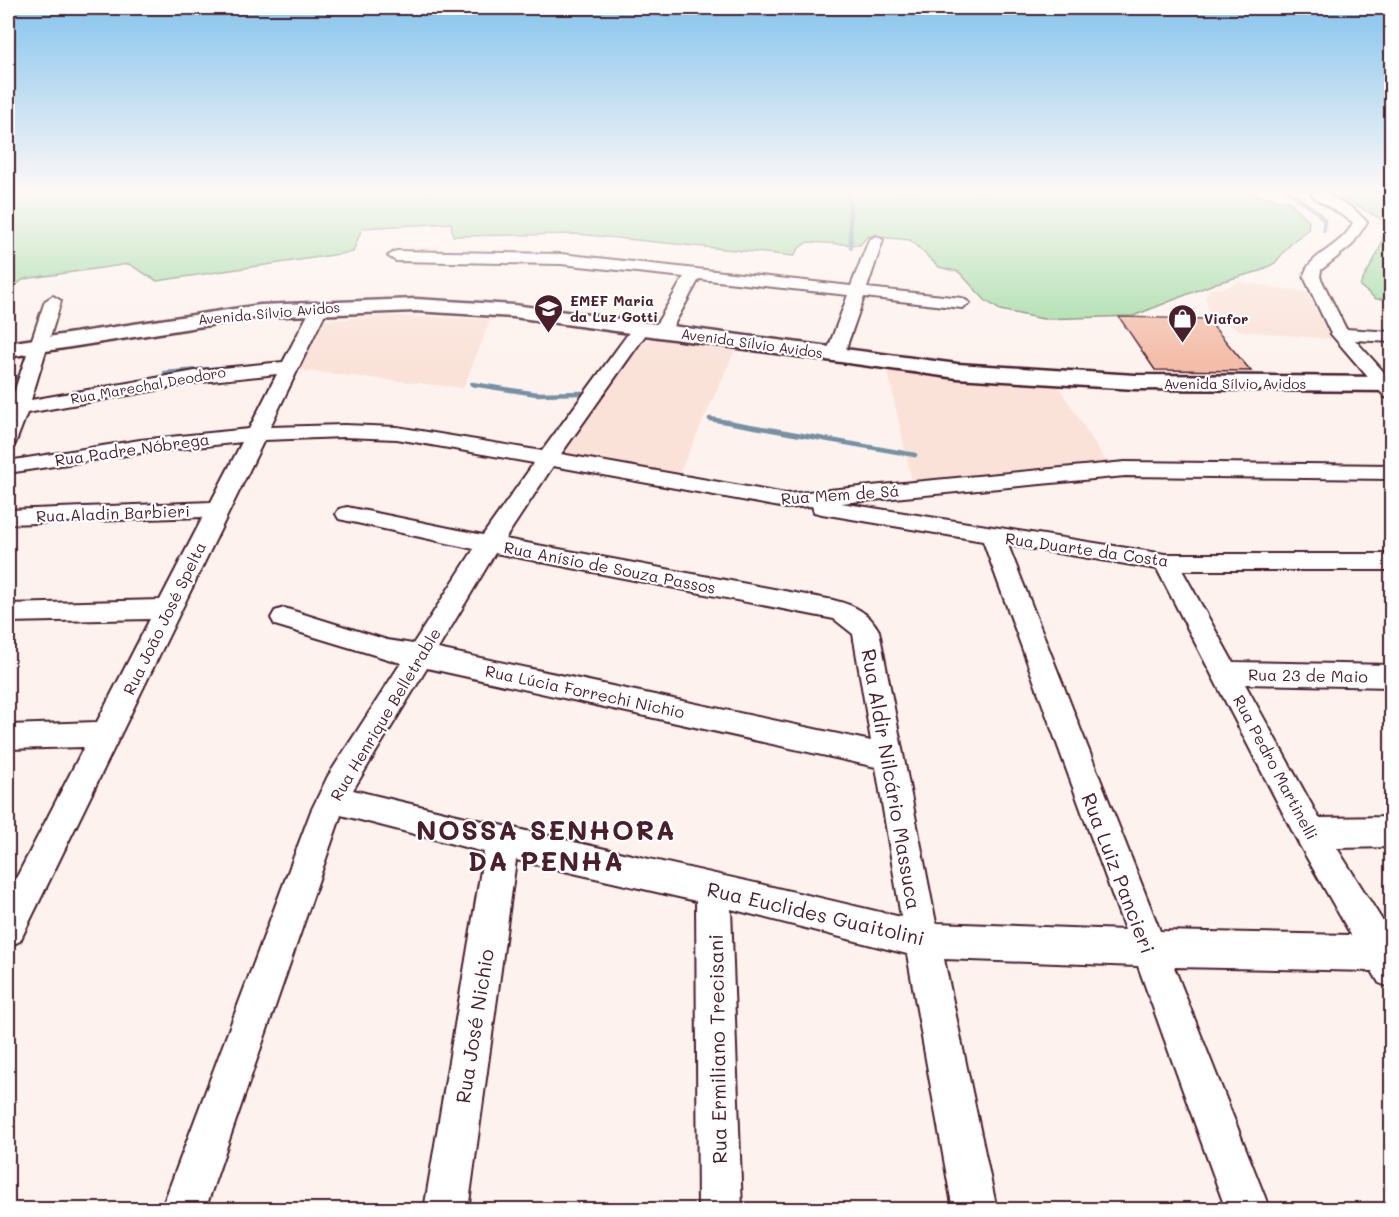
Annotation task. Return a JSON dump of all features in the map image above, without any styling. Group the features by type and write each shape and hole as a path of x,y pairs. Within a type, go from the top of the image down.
{"main road":[{"name":"Avenida Sílvio Avidos","path":"8,351 222,315 320,307 415,304 481,307 957,371 1080,380 1388,387"}],"street":[{"path":"835,354 873,248"},
{"path":"1340,248 1311,273 1340,334 1388,387"},
{"path":"396,256 538,257 962,303"},
{"name":"Rua Henrique Belletrable","path":"183,1209 333,799 489,544 548,458 693,275"},
{"path":"8,440 14,408 39,345 53,301"},
{"name":"Rua João José Spelta","path":"12,911 106,734 320,307"},
{"path":"1340,334 1392,337"},
{"name":"Rua Marechal Deodoro","path":"14,408 201,376 289,368"},
{"name":"Rua Mem de Sá","path":"257,435 353,429 381,430 786,501 1125,469 1392,472"},
{"name":"Rua Padre Nóbrega","path":"8,468 119,449 257,435"},
{"name":"Rua Duarte da Costa","path":"786,501 1165,562 1392,562"},
{"name":"Rua Aladin Barbieri","path":"8,517 218,509"},
{"name":"Rua Anísio de Souza Passos","path":"347,514 489,544 833,609 854,617 866,631"},
{"name":"Rua Luiz Pancieri","path":"993,535 1248,1209"},
{"name":"Rua Pedro Martinelli","path":"1165,562 1310,833 1387,962"},
{"path":"8,613 168,609"},
{"name":"Rua Lúcia Forrechi Nichio","path":"284,618 387,650 888,757"},
{"name":"Rua Aldir Nilcário Massuca","path":"866,631 922,940 975,1209"},
{"name":"Rua 23 de Maio","path":"1225,673 1392,676"},
{"path":"8,737 106,734"},
{"name":"Rua Euclides Guaitolini","path":"333,799 502,842 713,888 922,940 1387,962"},
{"path":"1310,833 1392,832"},
{"name":"Rua José Nichio","path":"446,1209 502,842"},
{"name":"Rua Ermiliano Trecisani","path":"713,888 720,1209"}],"shaded area":[{"path":"1239,282 1307,292 1331,339 1242,331 1209,314 1205,297 1210,289 1224,288"},
{"path":"387,316 491,319 463,388 297,370 323,320"},
{"path":"659,337 736,348 679,474 562,455 637,345"},
{"path":"887,368 960,379 1058,386 1107,463 912,482"}],"green space":[{"path":"8,248 355,248 353,252 157,281 129,264 24,279 8,291"},
{"path":"713,248 800,248 794,256"},
{"path":"918,248 1287,248 1275,263 1260,271 1216,283 1133,316 1043,319 1000,310 985,300 959,272 939,267"},
{"path":"1380,248 1391,248 1391,299 1376,299 1360,286"}],"building":[{"name":"Viafor","path":"1119,317 1207,319 1251,371 1155,370"}],"waterway":[{"path":"165,373 222,368"},
{"path":"8,379 23,376"},
{"path":"472,384 537,394 582,393"},
{"path":"710,419 915,455"}],"place":[{"name":"EMEF Maria da Luz Gotti","path":"549,334"},
{"name":"Viafor","path":"1183,344"}],"district":[{"name":"NOSSA SENHORA DA PENHA","path":"546,844"}]}
